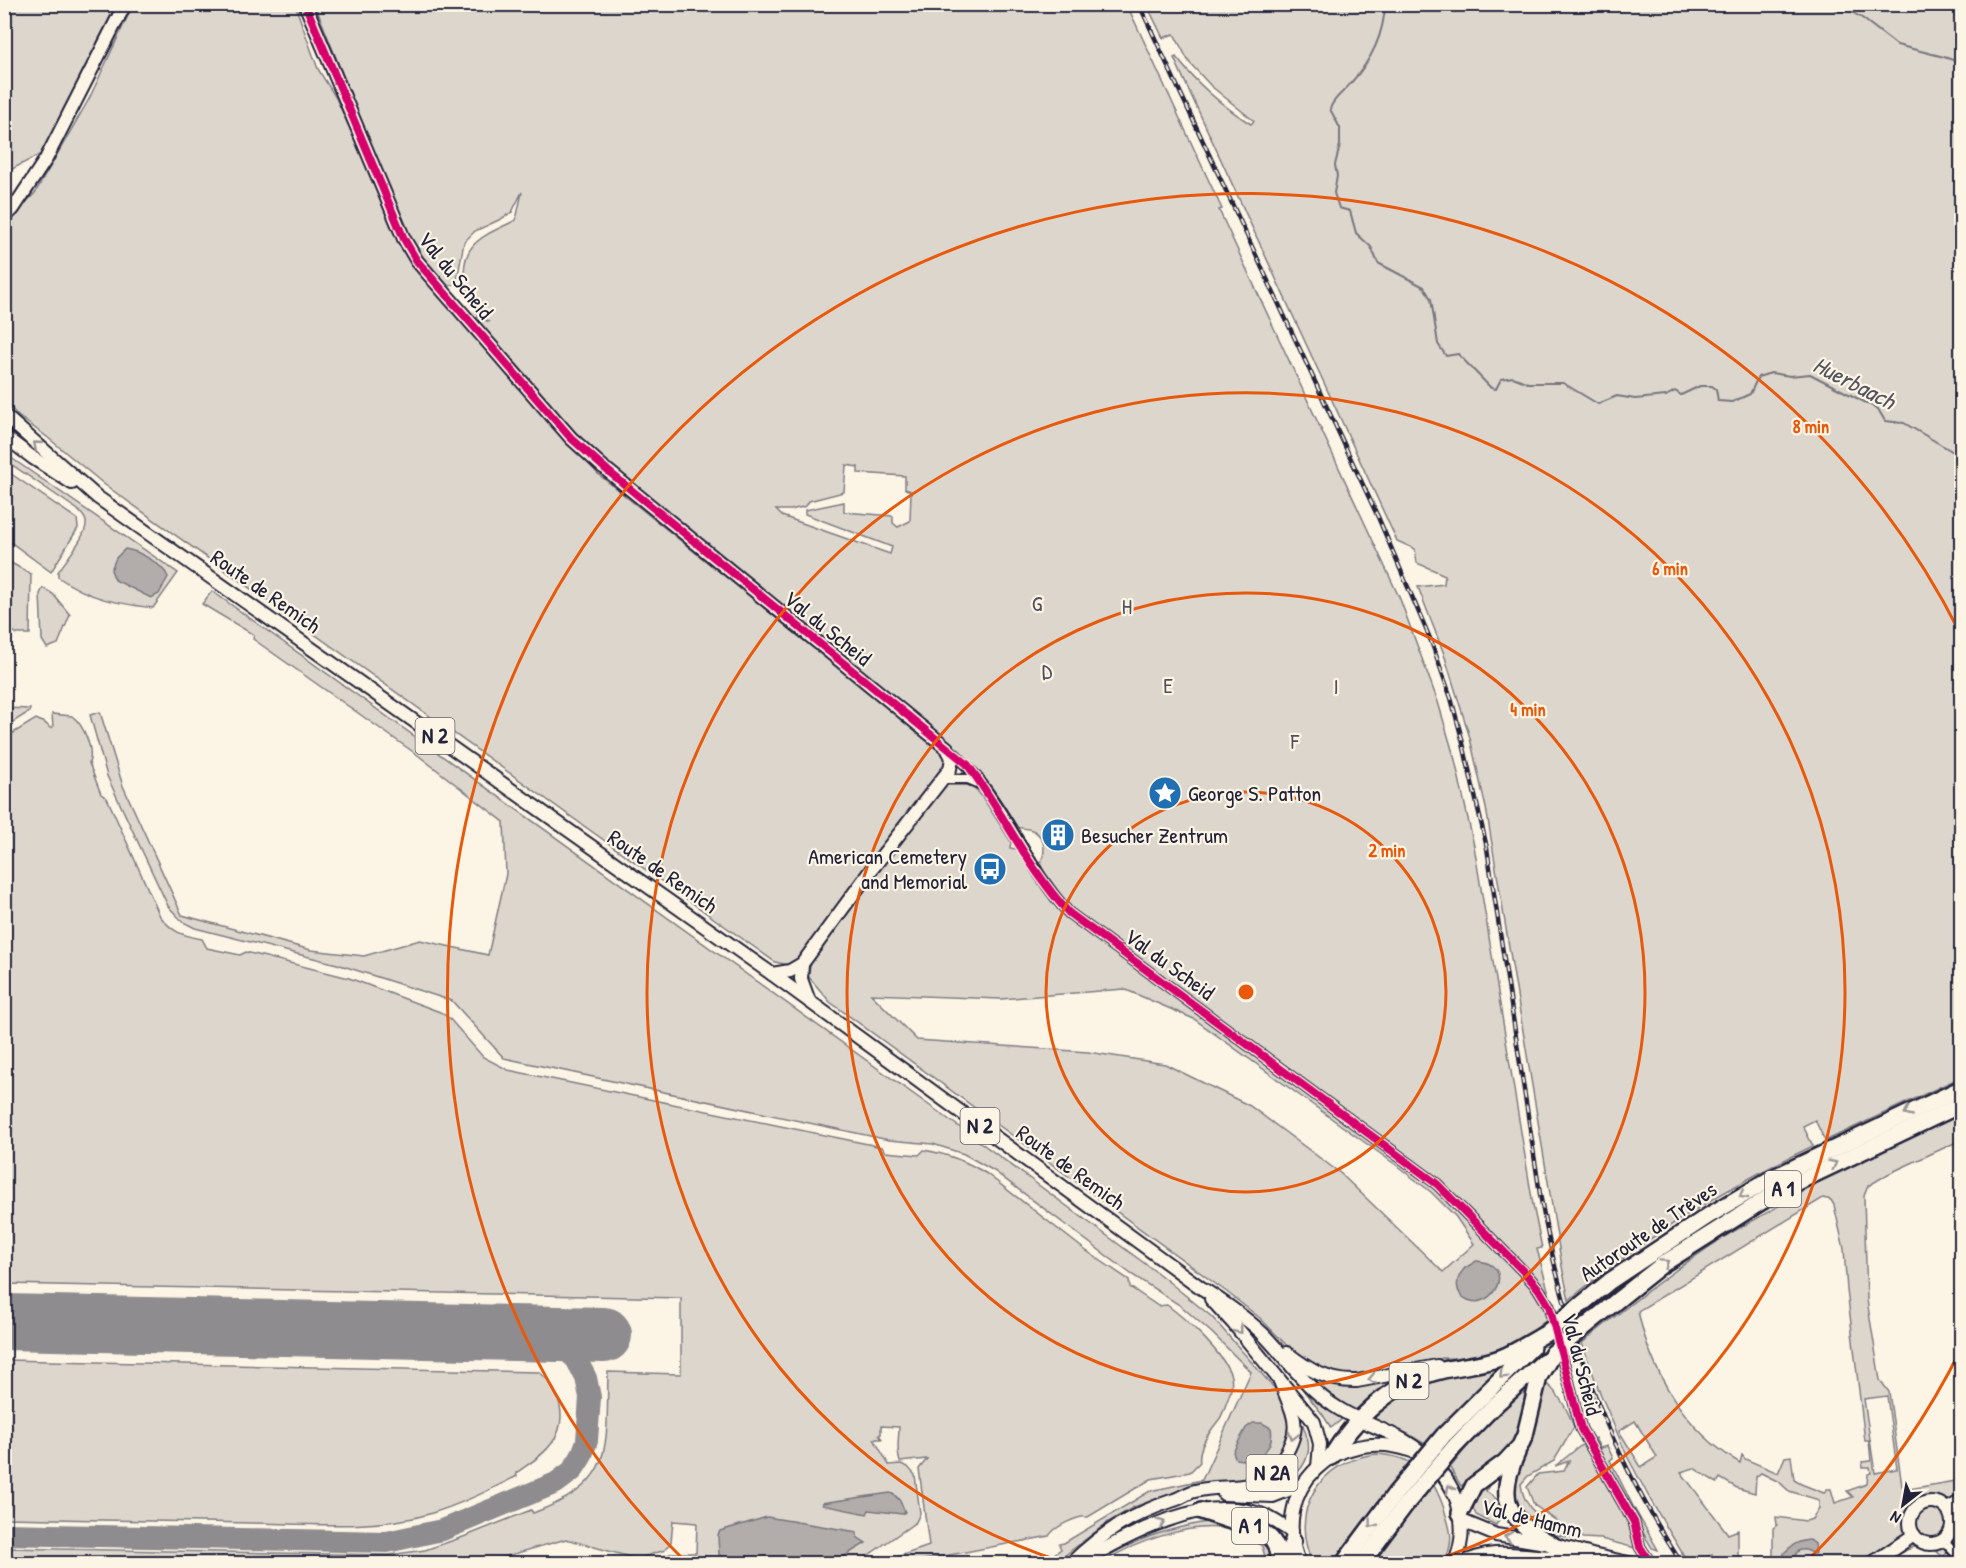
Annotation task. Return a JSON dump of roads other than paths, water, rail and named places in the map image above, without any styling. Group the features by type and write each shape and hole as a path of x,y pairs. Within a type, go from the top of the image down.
{"highway":[{"name":"Autoroute de Trèves","path":"1354,1561 1401,1499 1545,1334 1610,1281 1708,1216 1772,1178 1962,1088"},
{"name":"Autoroute de Trèves","path":"1450,1441 1495,1405 1553,1353 1663,1264 1777,1192 1962,1104"},
{"name":"N 2","path":"1331,1457 1341,1440 1359,1420 1380,1401 1406,1383 1432,1373 1501,1358 1545,1334"},
{"name":"A 1","path":"1552,1544 1523,1526 1511,1511 1507,1500 1508,1475 1525,1435 1539,1377 1553,1353"},
{"name":"A 1","path":"1461,1517 1474,1485 1505,1462 1520,1446"},
{"name":"A 1","path":"1201,1511 1256,1528 1272,1539 1277,1546 1280,1563"},
{"name":"A 1","path":"1280,1563 1292,1537"}],"main road":[{"path":"4,218 13,209 63,129 125,4"},
{"name":"Val du Scheid","path":"305,4 404,239 417,261 572,438 605,469 947,748"},
{"path":"4,205 27,187"},
{"name":"Route de Remich","path":"4,415 97,497"},
{"name":"Route de Remich","path":"4,436 53,472 97,497 772,974 1200,1287 1245,1317 1306,1383 1332,1405 1359,1420 1409,1442 1424,1453 1436,1467"},
{"path":"772,974 790,971 802,964 950,769 952,758 947,748"},
{"path":"802,964 801,979 809,1001"},
{"name":"Route de Remich","path":"1200,1287 1233,1323 1307,1413 1316,1428 1320,1444 1318,1467"},
{"name":"N 2","path":"1245,1317 1265,1330 1284,1351 1304,1366 1331,1379 1357,1381 1435,1366 1471,1364"},
{"name":"N 2A","path":"1070,1563 1094,1540 1138,1514 1194,1491 1255,1484 1273,1472 1291,1446 1296,1425 1280,1381"},
{"path":"1300,1563 1292,1537 1294,1507 1304,1484 1318,1467 1331,1457 1357,1446 1385,1444 1412,1451 1436,1467 1452,1488 1461,1517 1460,1546 1454,1563"},
{"name":"N 2A","path":"1176,1500 1228,1494 1273,1496 1304,1484"},
{"path":"1947,1509 1962,1501"},
{"path":"1934,1502 1947,1509 1951,1517 1951,1525 1949,1533 1943,1540 1928,1543 1920,1541 1914,1535 1910,1523 1911,1516 1918,1505 1934,1502"},
{"name":"N 2A","path":"1078,1563 1122,1539 1172,1518 1223,1508 1261,1514 1292,1537"},
{"name":"Val de Hamm","path":"1461,1517 1492,1534 1552,1544 1633,1563"},
{"path":"1871,1563 1914,1535"},
{"name":"Val de Hamm","path":"1462,1563 1494,1553 1554,1557 1592,1555"}],"street":[{"name":"Val du Scheid","path":"947,748 967,764 983,785 1051,894 1069,913 1428,1177 1463,1209 1538,1288 1552,1315 1581,1429 1634,1522 1640,1547 1651,1563"},
{"path":"943,779 968,779 983,785"},
{"path":"1943,1540 1962,1560"}],"waterway":[{"name":"Huerbaach","path":"1385,4 1382,27 1370,57 1333,102 1330,109 1340,128 1334,193 1339,208 1350,211 1356,233 1371,247 1378,263 1424,287 1431,299 1438,344 1446,356 1458,354 1491,388 1496,389 1501,379 1513,377 1528,383 1563,383 1598,404 1617,396 1635,399 1666,396 1675,391 1681,395 1700,386 1712,386 1716,389 1718,401 1732,402 1750,394 1758,377 1771,373 1790,376 1810,374 1878,409 1885,421 1904,423 1962,457"},
{"path":"1836,10 1850,11 1897,45 1962,63"}],"railway":[{"path":"1139,4 1378,517 1431,641 1451,698 1487,848 1540,1194 1562,1292 1575,1340 1610,1432 1631,1476 1682,1564"}],"place":[{"name":"George S. Patton","path":"1165,793"},
{"name":"Besucher Zentrum","path":"1058,835"},
{"name":"American Cemetery and Memorial","path":"990,869"}],"park label":[{"name":"G","path":"1037,603"},
{"name":"H","path":"1127,606"},
{"name":"D","path":"1047,671"},
{"name":"E","path":"1168,685"},
{"name":"I","path":"1336,686"},
{"name":"F","path":"1295,741"}]}
